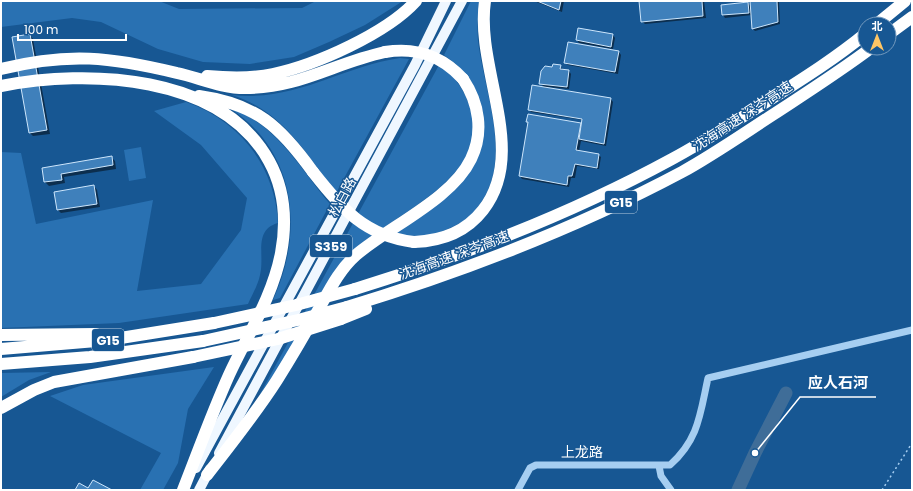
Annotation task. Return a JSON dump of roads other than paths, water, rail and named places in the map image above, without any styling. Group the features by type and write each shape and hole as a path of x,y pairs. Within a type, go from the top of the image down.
{"highway":[{"path":"184,74 252,77 291,70 338,50 383,27 399,16 416,1"},
{"path":"1,86 29,80 82,78 122,81 180,93 221,99 252,111 276,128 298,152 339,204 360,223 372,230 399,240 414,242 440,239 453,234 476,219 494,194 499,179 502,163 501,140 484,40 485,1"},
{"path":"887,16 906,1"},
{"path":"897,28 912,17"},
{"name":"沈海高速 深岑高速","path":"1,349 65,344 147,334 214,323 296,305 356,289 483,246 565,212 645,174 700,144 830,61 857,40"},
{"path":"1,69 42,60 79,57 128,62 184,74 225,86 243,88 266,87 297,82 385,52 408,50 428,54 447,63 463,79 474,98 478,113 479,129 476,144 464,170 445,190 365,248 345,266 266,396 207,475"},
{"name":"沈海高速 深岑高速","path":"1,364 97,356 203,341 347,308 427,282 540,239 601,212 676,175 709,157 860,56"},
{"path":"180,93 201,100 216,108 233,119 256,141 272,168 278,183 284,206 285,222 281,254 270,288 228,377 184,490"},
{"path":"1,408 34,390 54,382 193,357 278,339 341,319 427,282"},
{"path":"1,335 147,334"}],"main road":[{"name":"松白路","path":"184,490 415,65 446,1"},
{"name":"松白路","path":"199,490 462,1"}],"street":[{"path":"671,490 661,476 659,466 670,465 690,442 696,428 708,378 912,330"},
{"name":"上龙路","path":"518,490 530,468 536,466 659,466"}],"waterway":[{"path":"738,490 786,393"}],"place":[{"name":"应人石河","path":"755,453"}]}
